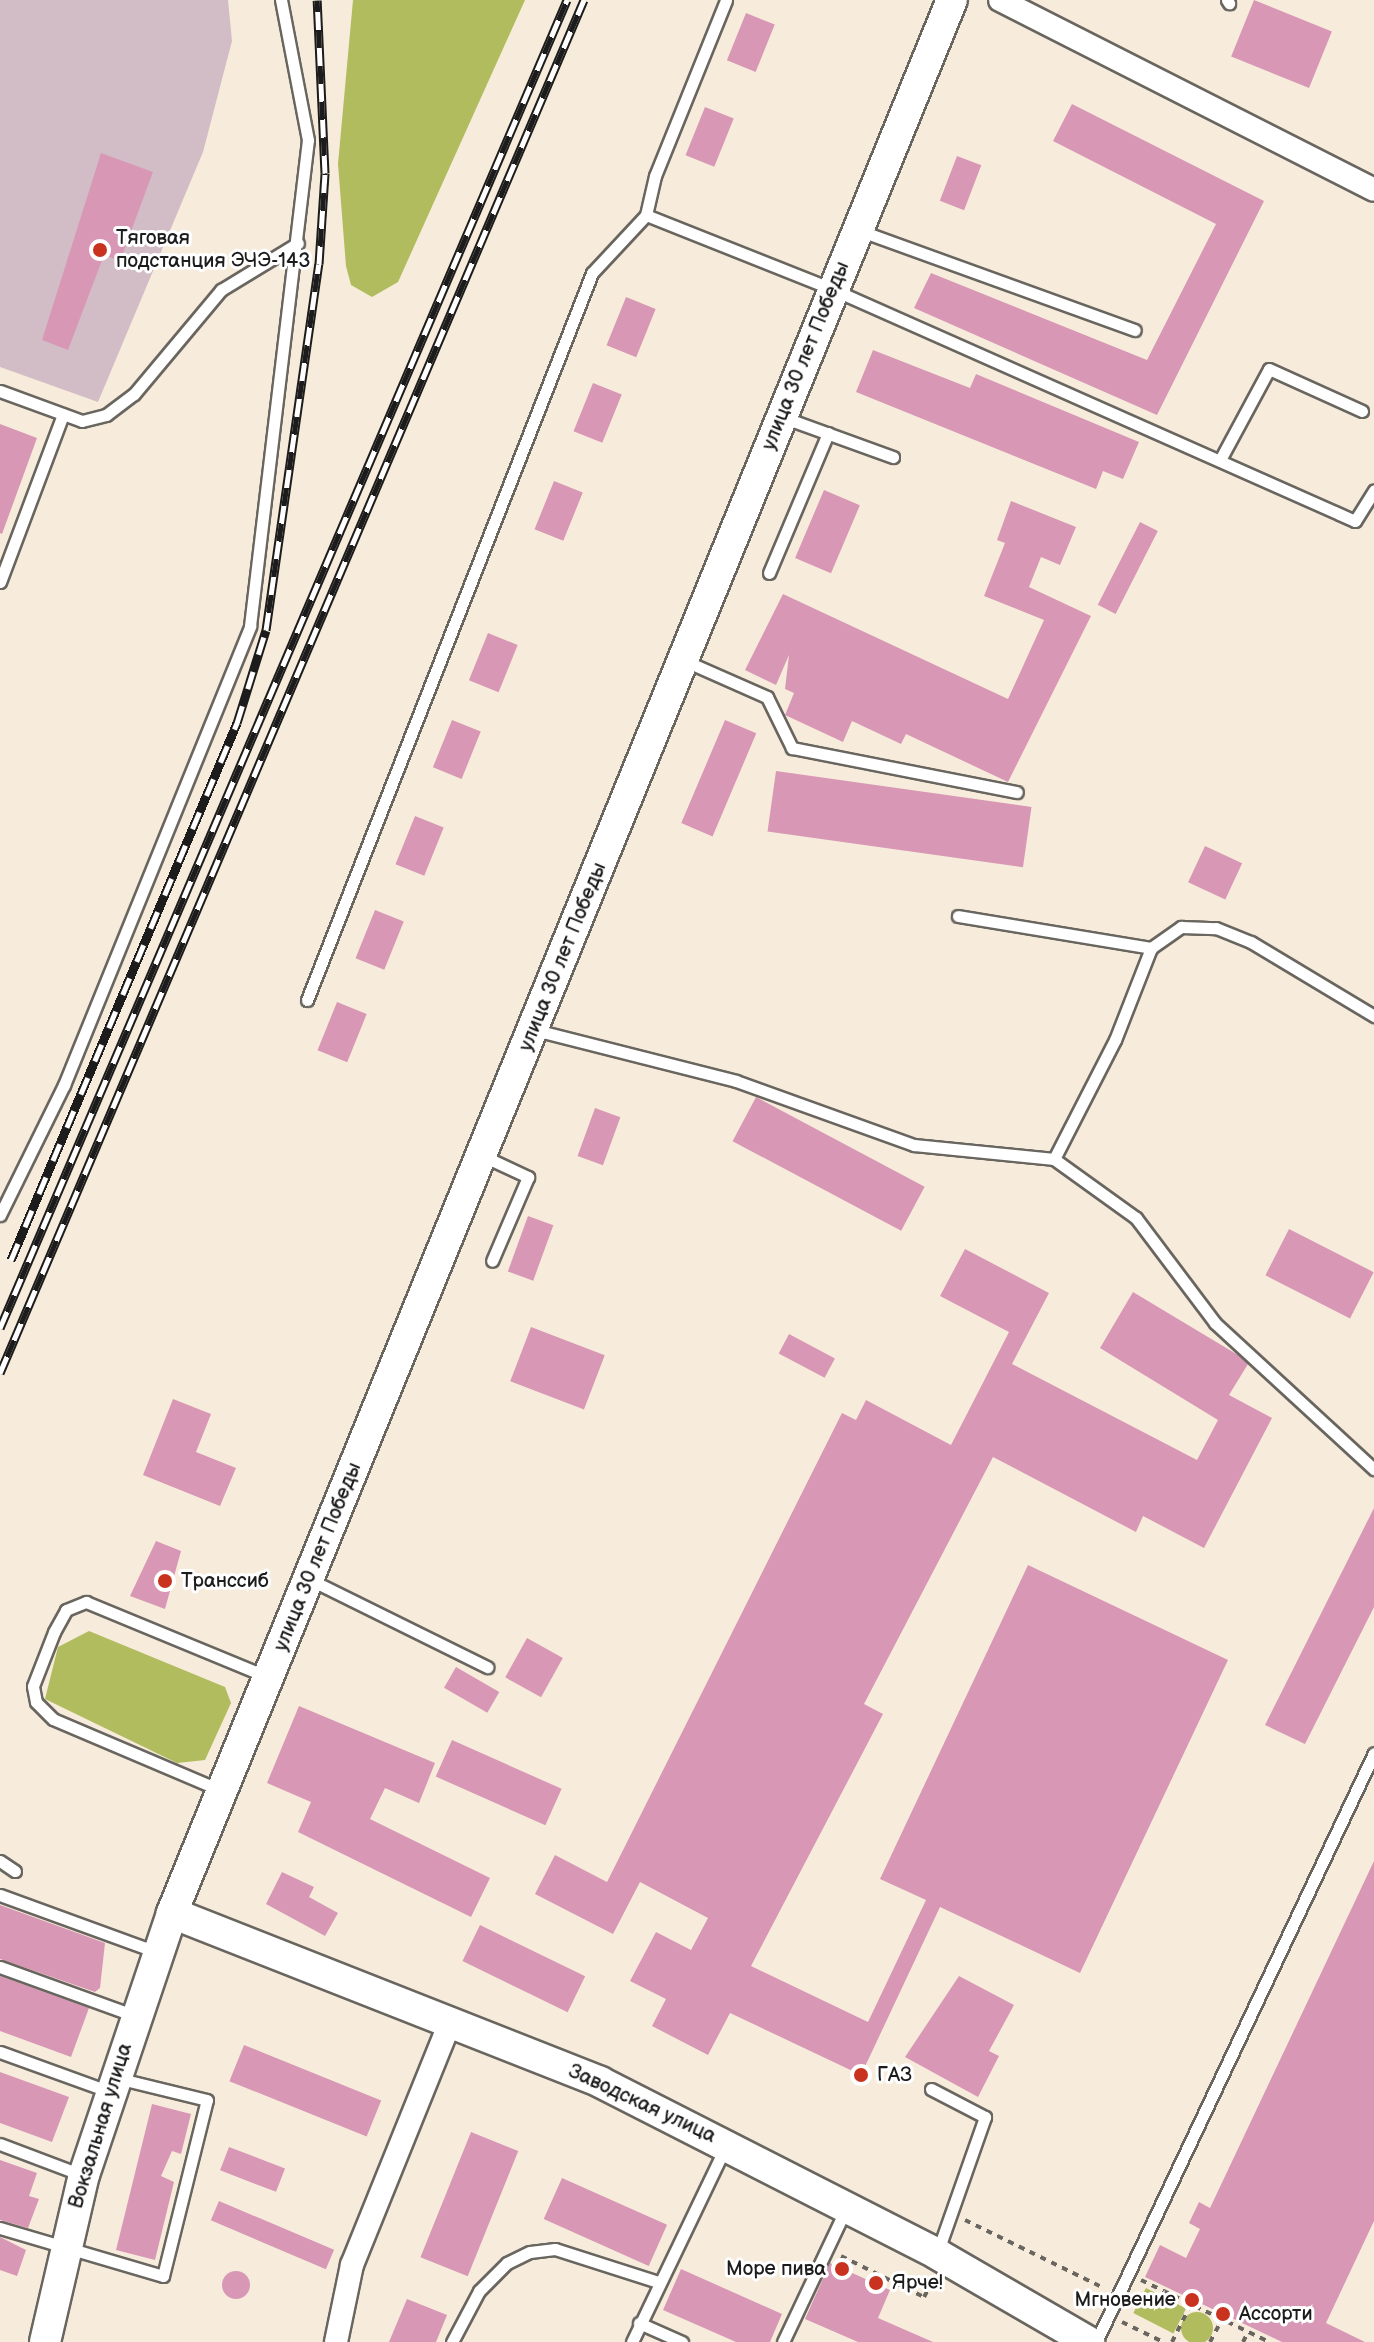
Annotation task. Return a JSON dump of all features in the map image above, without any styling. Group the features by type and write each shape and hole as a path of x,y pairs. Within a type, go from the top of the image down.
{"main road":[{"name":"улица 30 лет Победы","path":"172,1913 952,0"},
{"name":"Вокзальная улица","path":"45,2342 84,2175 112,2084 172,1913"},
{"name":"Заводская улица","path":"172,1913 451,2020 727,2144 941,2256 1089,2342"}],"street":[{"path":"1000,0 1374,190"},
{"path":"336,2342 352,2265 451,2020"}],"lane":[{"path":"0,1215 64,1085 250,626 298,243 307,127 281,0"},
{"path":"307,1000 592,273 646,215 655,176 726,0"},
{"path":"646,215 832,289 1355,521 1374,491"},
{"path":"857,230 1135,330"},
{"path":"0,391 82,421 106,415 134,394 221,290 298,243"},
{"path":"1220,460 1269,369 1362,411"},
{"path":"0,582 63,414"},
{"path":"781,416 893,457"},
{"path":"769,573 828,433"},
{"path":"683,659 767,697 792,748 1017,792"},
{"path":"958,916 1151,948"},
{"path":"1054,1159 1115,1040 1151,948 1181,927 1216,928 1374,1016"},
{"path":"533,1029 736,1081 914,1145 1054,1159 1136,1218 1215,1323 1374,1469"},
{"path":"482,1155 528,1177 492,1261"},
{"path":"309,1579 487,1667"},
{"path":"221,1791 53,1719 36,1702 33,1686 54,1632 66,1610 86,1602 269,1678"},
{"path":"1096,2342 1124,2297 1374,1753"},
{"path":"0,1861 15,1871"},
{"path":"0,1895 157,1952"},
{"path":"0,1967 135,2016"},
{"path":"0,2052 112,2084 207,2100 163,2276 64,2251 0,2228"},
{"path":"931,2089 985,2117 941,2256"},
{"path":"0,2144 84,2175"},
{"path":"632,2342 655,2281 727,2144"},
{"path":"783,2342 847,2207"},
{"path":"452,2342 479,2291 507,2263 530,2252 555,2249 655,2281"},
{"path":"639,2323 682,2342"}],"path":[{"path":"828,2250 924,2297 941,2256 965,2220 1124,2297"},
{"path":"1163,2342 1119,2321 1124,2297 1138,2279 1269,2342"},
{"path":"1172,2342 1191,2304"},
{"path":"1210,2342 1222,2319"},
{"path":"1243,2342 1248,2332"}],"shaded area":[{"path":"0,0 228,0 232,41 203,152 98,402 0,367"}],"green space":[{"path":"353,0 525,0 398,282 372,297 351,285 346,266 338,164"},
{"path":"89,1631 225,1687 231,1703 205,1760 177,1763 45,1699 58,1647"},
{"path":"1146,2288 1186,2308 1173,2333 1133,2313"},
{"path":"1197,2312 1208,2317 1213,2328 1208,2339 1197,2344 1186,2339 1181,2328 1186,2317"}],"building":[{"path":"1254,0 1332,31 1309,88 1231,57"},
{"path":"746,13 775,25 756,72 727,60"},
{"path":"1072,104 1264,201 1157,415 914,308 931,273 1147,360 1216,224 1053,141"},
{"path":"705,107 734,119 714,167 686,155"},
{"name":"Тяговая подстанция ЭЧЭ-143","path":"101,153 153,172 120,261 104,255 68,350 42,340"},
{"path":"957,156 981,165 964,210 940,201"},
{"path":"626,297 656,309 636,357 607,345"},
{"path":"873,350 970,388 976,374 1139,442 1123,479 1103,471 1096,489 856,392"},
{"path":"593,383 622,395 602,443 574,431"},
{"path":"0,424 37,438 2,534 0,533"},
{"path":"554,481 583,493 563,541 535,529"},
{"path":"824,490 860,505 831,573 795,558"},
{"path":"1011,501 1076,527 1060,565 1041,557 1029,587 1091,616 1008,782 906,734 901,744 852,721 843,742 785,715 794,693 785,689 789,655 776,685 745,670 783,594 1008,699 1044,620 984,596 1005,543 997,540"},
{"path":"1140,522 1158,531 1116,614 1098,605"},
{"path":"488,633 518,645 499,692 469,680"},
{"path":"452,720 481,732 462,779 433,767"},
{"path":"725,720 756,733 713,836 681,823"},
{"path":"776,771 1031,807 1023,867 768,831"},
{"path":"415,816 444,828 424,876 396,864"},
{"path":"1205,846 1242,863 1225,900 1188,882"},
{"path":"375,910 404,922 384,970 356,958"},
{"path":"337,1002 367,1014 347,1062 318,1050"},
{"path":"756,1097 925,1187 901,1231 733,1141"},
{"path":"595,1108 620,1117 603,1165 578,1156"},
{"path":"528,1216 553,1225 533,1281 508,1271"},
{"path":"1289,1229 1374,1272 1350,1318 1265,1275"},
{"path":"965,1249 1049,1293 1012,1364 1197,1460 1218,1420 1100,1348 1133,1292 1248,1364 1229,1395 1272,1418 1204,1548 1143,1516 1136,1532 993,1457 864,1704 883,1714 751,1966 868,2022 926,1900 880,1879 1028,1565 1228,1660 1080,1973 940,1907 861,2075 730,2013 708,2055 652,2026 666,1999 630,1981 656,1932 691,1950 708,1918 640,1882 613,1934 535,1894 555,1855 607,1882 842,1413 856,1420 866,1400 951,1445 1009,1332 940,1296"},
{"path":"531,1327 605,1355 584,1409 510,1381"},
{"path":"789,1334 835,1358 825,1378 779,1353"},
{"path":"173,1399 211,1414 196,1452 236,1468 220,1506 143,1475"},
{"path":"1374,1508 1374,1607 1305,1744 1265,1725"},
{"path":"156,1541 181,1551 165,1609 130,1596"},
{"path":"527,1638 563,1658 541,1697 505,1677"},
{"path":"456,1667 499,1692 487,1713 444,1688"},
{"path":"299,1706 435,1763 419,1803 385,1788 370,1819 490,1878 471,1917 298,1832 311,1802 267,1783"},
{"path":"452,1740 562,1789 545,1825 436,1777"},
{"path":"1374,1861 1374,2221 1326,2323 1365,2342 1282,2342 1145,2277 1160,2245 1186,2258 1200,2229 1189,2223 1199,2202 1210,2208"},
{"path":"282,1872 314,1887 309,1897 338,1913 325,1936 266,1904"},
{"path":"0,1905 105,1943 100,1988 95,1992 0,1959"},
{"path":"480,1925 585,1976 568,2012 462,1961"},
{"path":"0,1976 89,2008 71,2057 0,2031"},
{"path":"959,1976 1014,2005 989,2051 999,2056 978,2097 905,2057"},
{"path":"244,2045 381,2100 367,2137 229,2081"},
{"path":"0,2072 69,2097 52,2142 0,2123"},
{"path":"152,2104 191,2114 181,2154 172,2151 161,2176 174,2182 155,2260 116,2250"},
{"path":"471,2132 518,2151 468,2276 420,2257"},
{"path":"229,2147 285,2169 276,2192 220,2170"},
{"path":"0,2160 37,2173 29,2196 39,2199 28,2228 0,2220"},
{"path":"562,2178 667,2225 649,2266 544,2219"},
{"path":"219,2201 334,2250 326,2269 211,2220"},
{"path":"0,2237 26,2250 17,2276 0,2270"},
{"path":"830,2263 890,2290 878,2318 933,2342 858,2342 805,2319"},
{"path":"681,2269 782,2314 770,2342 736,2342 663,2310"},
{"path":"236,2271 246,2275 250,2285 246,2295 236,2299 226,2295 222,2285 226,2275"},
{"path":"407,2299 447,2315 436,2342 389,2342"}],"railway":[{"path":"11,1260 237,723 266,630 319,264 325,173 317,0"},
{"path":"0,1328 567,0"},
{"path":"0,1373 584,0"}],"place":[{"name":"Тяговая подстанция ЭЧЭ-143","path":"100,250"},
{"name":"Транссиб","path":"165,1581"},
{"name":"ГАЗ","path":"861,2075"},
{"name":"Море пива","path":"842,2269"},
{"name":"Ярче!","path":"876,2283"},
{"name":"Мгновение","path":"1192,2300"},
{"name":"Ассорти","path":"1223,2314"}]}
